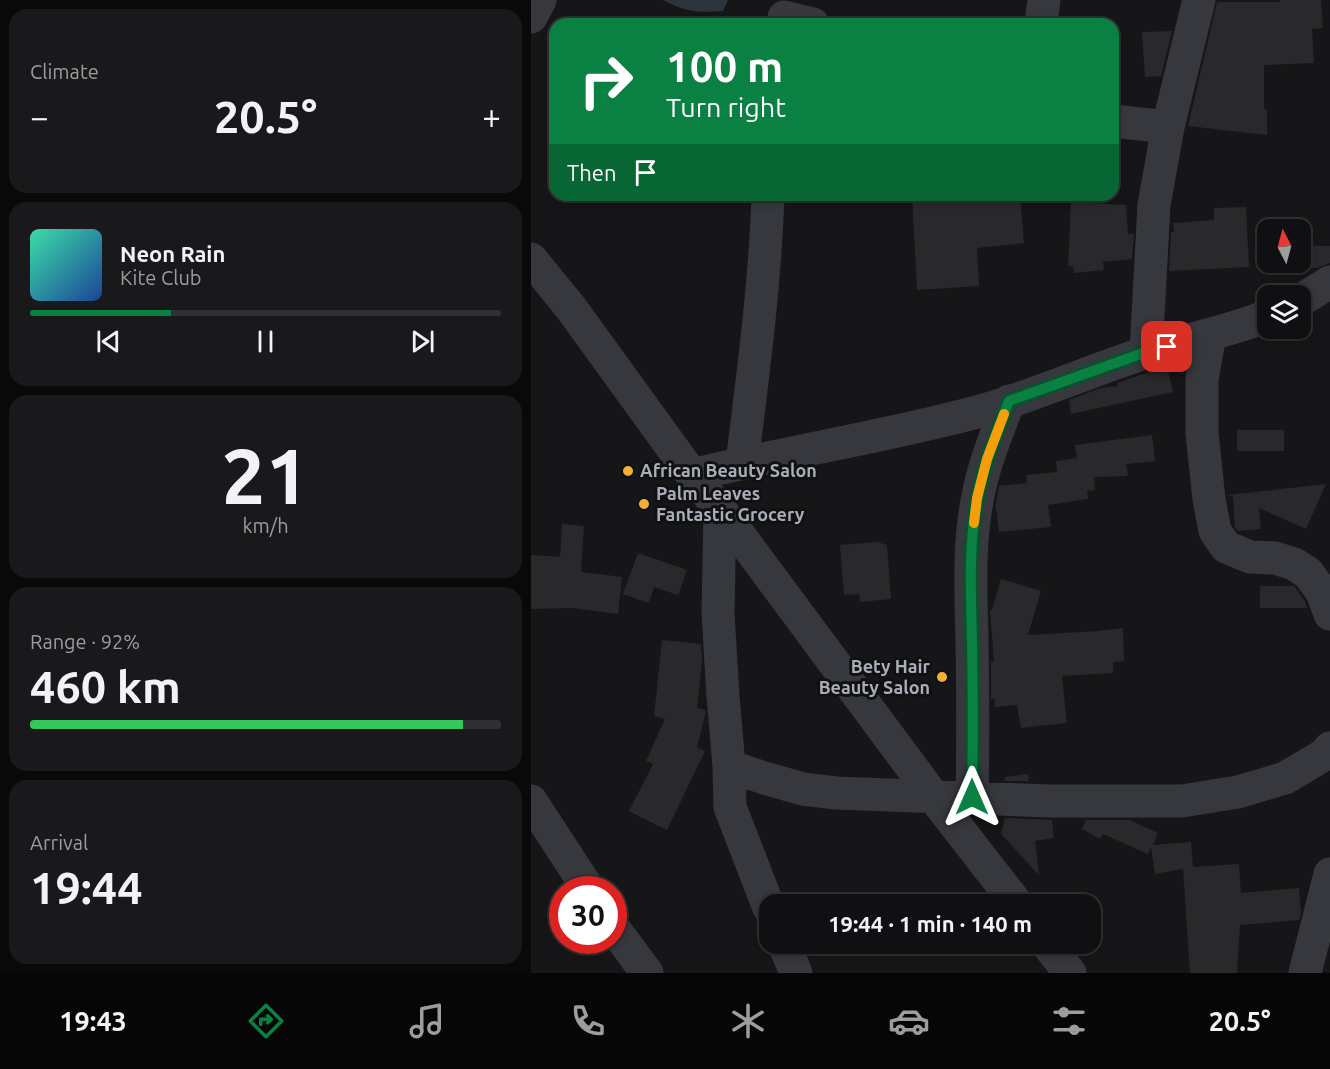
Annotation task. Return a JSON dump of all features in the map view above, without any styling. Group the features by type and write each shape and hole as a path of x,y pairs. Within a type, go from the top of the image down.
{"street":[{"path":"531,17 540,0"},
{"path":"1042,18 1044,0"},
{"path":"1146,352 1154,205 1168,127 1199,0"},
{"path":"1119,122 1168,127"},
{"path":"742,463 761,296 768,201"},
{"path":"534,268 571,308 692,475 720,509 933,796 1009,894"},
{"path":"1311,294 1330,282"},
{"path":"692,475 978,411 1146,352 1257,320"},
{"path":"1210,335 1202,379 1201,433 1215,531 1226,548 1250,557 1275,558 1294,564 1308,573 1321,592 1330,614"},
{"path":"972,797 970,593 972,540 977,498 987,459 1009,401"},
{"path":"720,509 718,614 730,807 764,894"},
{"path":"729,766 803,789 836,793 1049,801 1182,801 1238,792 1285,778 1324,755 1330,748"},
{"path":"531,801 580,876"},
{"path":"1305,973 1330,874"},
{"path":"627,946 647,973"},
{"path":"788,954 796,973"},
{"path":"1055,954 1070,973"}],"shaded area":[{"path":"663,0 728,0 723,11 707,12 692,11"}],"building":[{"path":"1280,0 1321,0 1323,28 1312,29 1314,63 1264,65 1264,109 1267,109 1267,135 1188,126 1217,2 1280,2"},
{"path":"1172,31 1161,76 1145,77 1142,32"},
{"path":"912,201 1020,201 1024,243 977,248 979,286 917,290"},
{"path":"1071,202 1126,205 1128,234 1134,234 1132,259 1103,262 1104,270 1074,273 1073,266 1068,266"},
{"path":"1246,207 1249,267 1169,271 1173,223 1214,220 1214,208"},
{"path":"1311,246 1330,246 1330,263 1311,268"},
{"path":"1167,366 1173,392 1071,414 1069,400 1101,388 1118,386 1117,383"},
{"path":"1237,430 1284,430 1284,451 1237,451"},
{"path":"1152,435 1155,461 1126,464 1128,476 1094,477 1095,490 1087,491 1088,499 1048,505 1051,527 999,532 995,509 999,486 1027,483 1026,475 1057,472 1056,461 1077,458 1075,445"},
{"path":"1326,484 1306,529 1259,508 1261,529 1238,531 1235,528 1233,497 1228,495"},
{"path":"562,524 584,526 581,572 622,577 618,614 572,608 531,609 531,555 560,557"},
{"path":"877,542 887,545 891,599 860,602 859,594 844,595 840,545"},
{"path":"638,553 687,570 678,595 654,587 649,603 623,594"},
{"path":"1001,579 1041,591 1028,635 1123,628 1124,661 1113,662 1113,673 1062,676 1067,723 1021,728 1017,705 995,707 994,698 991,699 991,662 994,661 990,610 992,610"},
{"path":"1260,586 1294,586 1305,601 1307,608 1260,608"},
{"path":"662,640 701,644 702,661 697,708 706,712 697,747 705,751 667,830 629,811 653,764 646,761 665,719 654,716"},
{"path":"1028,774 1029,781 1005,781 1005,777"},
{"path":"1005,818 1052,820 1054,838 1035,841 1039,875 1001,834"},
{"path":"1086,820 1130,820 1158,833 1153,845 1191,842 1193,867 1239,864 1241,893 1299,888 1301,913 1299,920 1240,925 1237,973 1190,973 1183,869 1155,874 1151,847 1148,854 1103,834 1100,839 1082,829"}],"slow traffic":[{"path":"974,523 977,498 987,459 1004,414"}],"place":[{"name":"African Beauty Salon","path":"628,471"},
{"name":"Palm Leaves Fantastic Grocery","path":"644,504"},
{"name":"Bety Hair Beauty Salon","path":"942,677"}],"route":[{"path":"972,797 973,679 970,593 972,540 977,498 987,459 1009,401 1146,352 1167,347"}]}
